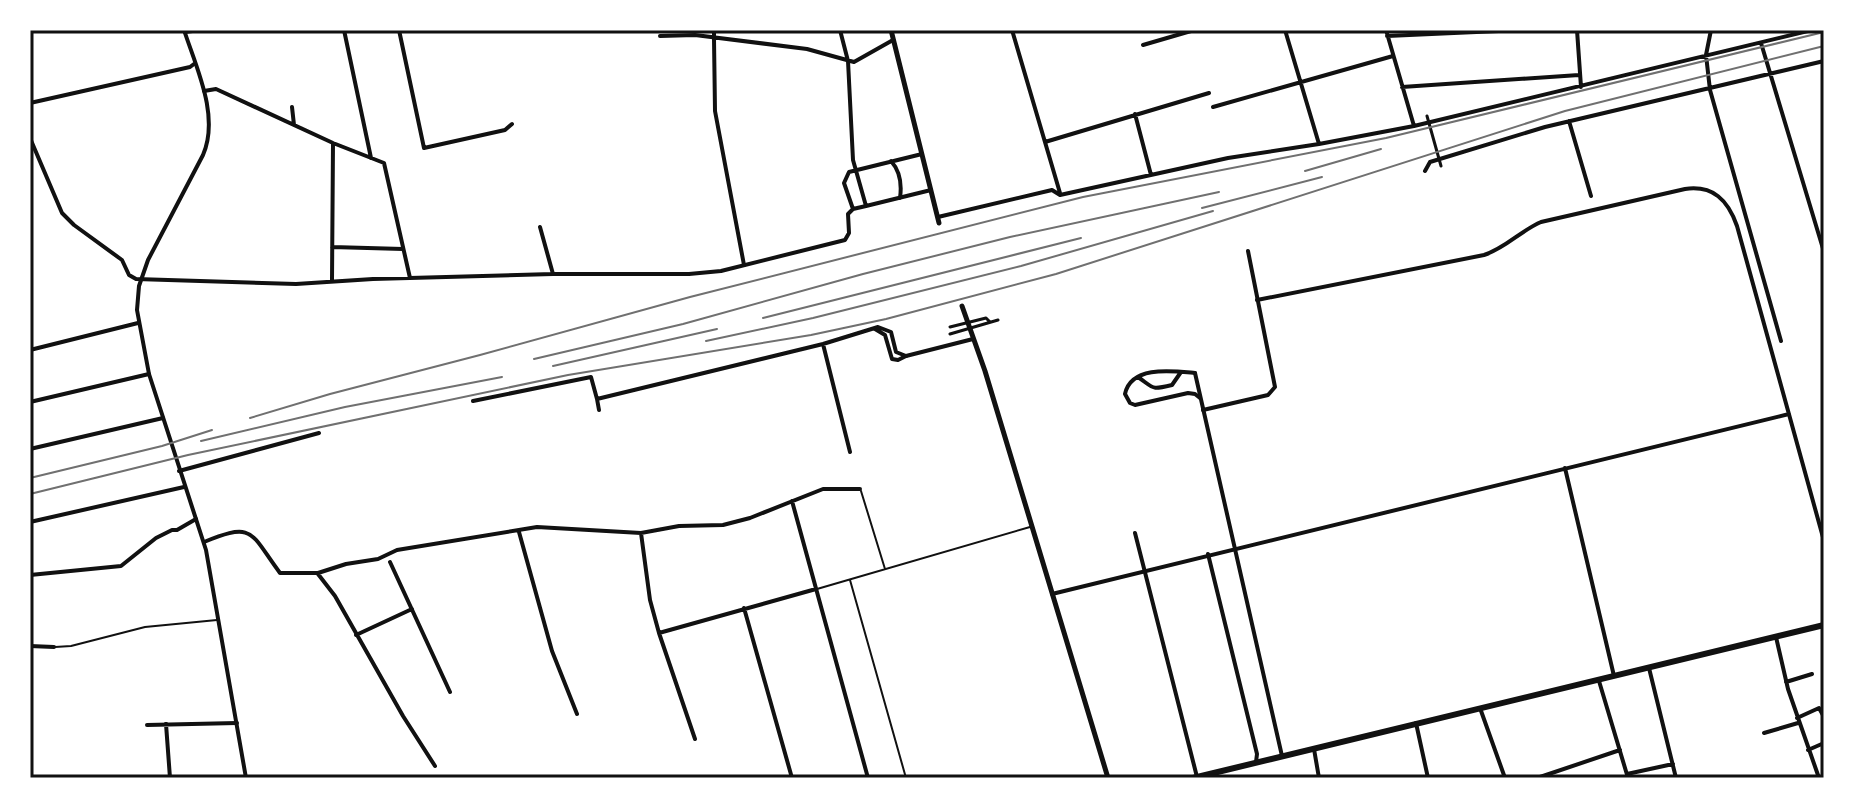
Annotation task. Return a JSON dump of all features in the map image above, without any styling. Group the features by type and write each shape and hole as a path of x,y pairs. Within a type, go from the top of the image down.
{"main road":[{"path":"891,30 938,220"},
{"path":"962,306 1108,778"},
{"path":"1195,778 1824,625"}],"street":[{"path":"200,30 184,31 209,116 206,150 148,260 137,302 138,323 149,374 204,542 246,778"},
{"path":"344,30 371,158"},
{"path":"399,30 424,148 505,130 512,124"},
{"path":"714,30 715,111 744,265"},
{"path":"840,30 848,61 855,169 866,206"},
{"path":"1012,30 1060,195"},
{"path":"1285,30 1319,144"},
{"path":"1386,30 1414,126"},
{"path":"1387,36 1521,30"},
{"path":"1577,30 1581,87"},
{"path":"1711,30 1706,55 1711,87 1781,341"},
{"path":"938,220 1052,190 1060,195 1228,158 1414,126 1812,30"},
{"path":"1143,45 1191,31"},
{"path":"660,36 695,35 807,49 848,61 863,58 893,40"},
{"path":"1761,43 1824,252"},
{"path":"1213,107 1393,56"},
{"path":"1425,171 1430,162 1494,140 1824,61"},
{"path":"30,103 194,64"},
{"path":"1402,87 1579,75"},
{"path":"203,91 216,89 384,163 410,278"},
{"path":"1045,142 1209,93"},
{"path":"292,107 294,125"},
{"path":"1135,114 1151,175"},
{"path":"1427,116 1441,166"},
{"path":"1569,121 1591,196"},
{"path":"30,138 36,158 67,220 122,260 129,275 141,279 296,284 463,276 715,272 845,240 849,233 848,214 853,209 931,190"},
{"path":"332,281 333,143"},
{"path":"853,209 844,183 849,172 922,154"},
{"path":"891,161 897,168 902,188 900,198"},
{"path":"1257,300 1484,255 1541,222 1685,189 1707,189 1725,201 1733,215 1824,541"},
{"path":"540,227 553,274"},
{"path":"332,247 403,249"},
{"path":"1203,410 1268,395 1273,390 1274,379 1248,251"},
{"path":"951,327 986,318 990,322"},
{"path":"945,324 950,323 952,334 998,320"},
{"path":"30,350 138,323"},
{"path":"597,399 823,344 881,326 889,330 896,352 906,356 973,339"},
{"path":"823,344 850,452"},
{"path":"1201,400 1195,394 1188,393 1140,404 1130,403 1125,390 1136,377 1158,372 1195,373 1282,756"},
{"path":"1136,377 1156,389 1172,385 1181,372"},
{"path":"30,402 149,374"},
{"path":"473,401 591,377 599,410"},
{"path":"1052,594 1234,547 1789,414"},
{"path":"30,449 163,418"},
{"path":"179,471 319,433"},
{"path":"1565,468 1614,676"},
{"path":"30,522 184,487"},
{"path":"204,542 238,530 252,535 280,573 318,573 346,564 378,559 397,550 537,527 641,533 681,526 723,525 828,487 860,489"},
{"path":"792,501 868,778"},
{"path":"30,575 121,566 156,538 196,518"},
{"path":"519,532 552,651 577,714"},
{"path":"641,533 650,600 695,739"},
{"path":"1135,533 1195,778"},
{"path":"1208,554 1257,754 1256,762"},
{"path":"390,562 450,692"},
{"path":"318,573 335,596 435,766"},
{"path":"659,633 816,589"},
{"path":"744,608 792,778"},
{"path":"356,636 412,609"},
{"path":"1776,637 1786,682 1819,778"},
{"path":"30,646 54,647"},
{"path":"1649,668 1676,778"},
{"path":"1786,682 1812,674"},
{"path":"1599,680 1627,776 1673,764"},
{"path":"1480,708 1505,778"},
{"path":"1764,733 1819,708 1824,717"},
{"path":"147,725 237,723"},
{"path":"1416,723 1428,778"},
{"path":"166,724 170,778"},
{"path":"1808,750 1824,743"},
{"path":"1314,748 1319,778"},
{"path":"1537,778 1620,750"}],"lane":[{"path":"860,489 885,570"},
{"path":"816,589 1031,527"},
{"path":"850,580 906,778"},
{"path":"54,647 71,646 145,627 219,620"}],"railway":[{"path":"250,418 690,297 1083,197 1386,138 1824,32"},
{"path":"30,494 188,455 568,375 811,335 886,319 1056,274 1565,111 1824,46"},
{"path":"1305,171 1381,149"},
{"path":"1202,208 1322,177"},
{"path":"534,359 683,324 1010,237 1219,192"},
{"path":"706,341 813,318 1021,266 1213,211"},
{"path":"763,318 1081,238"},
{"path":"553,366 717,329"},
{"path":"201,441 345,407 502,377"},
{"path":"30,478 162,446 212,430"}]}
